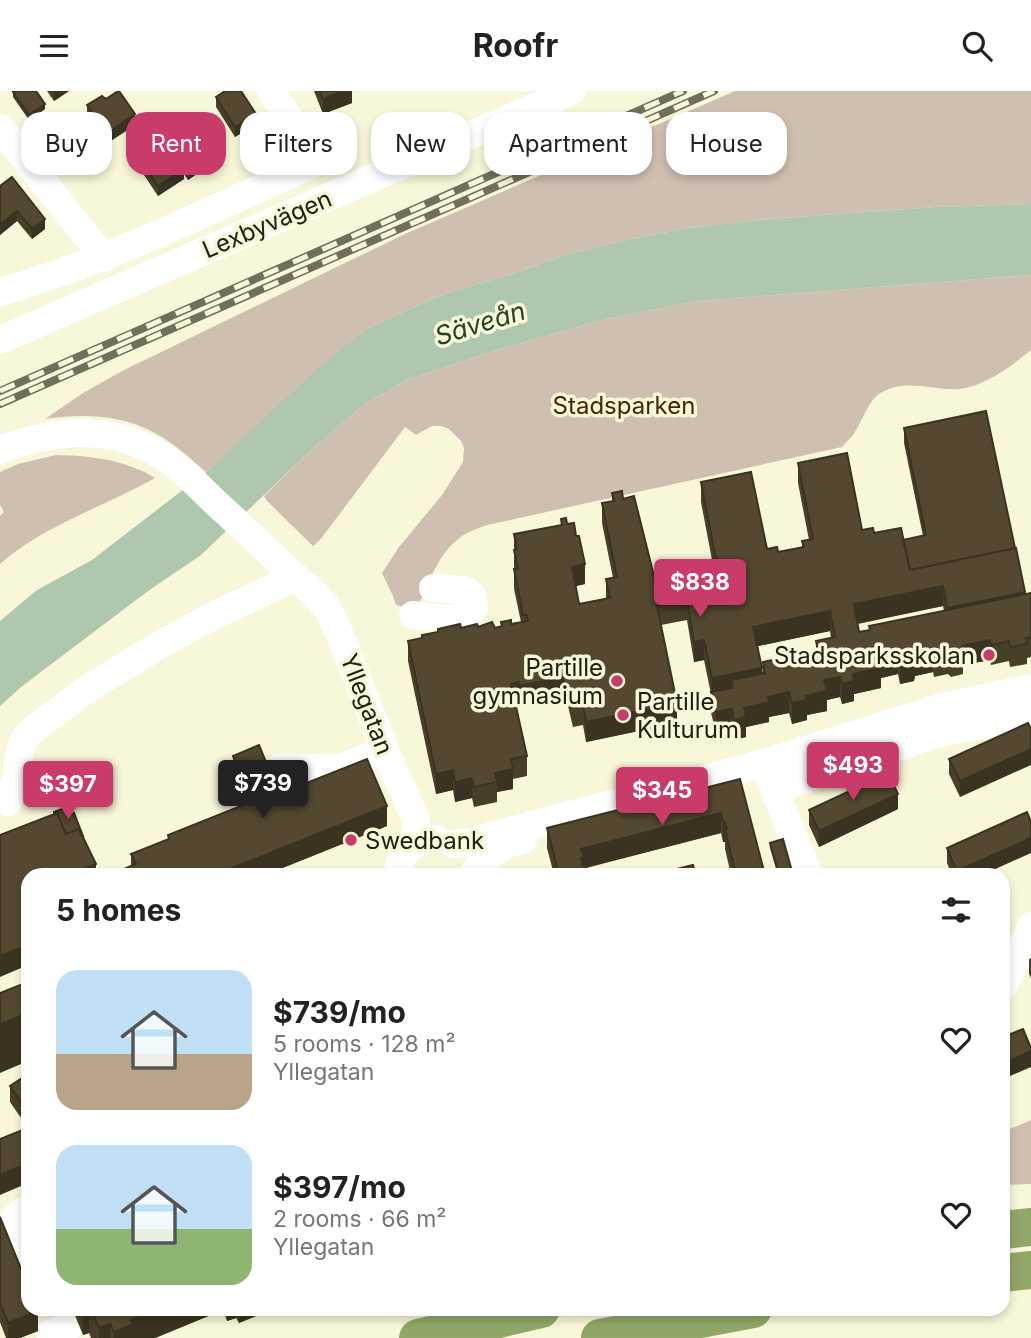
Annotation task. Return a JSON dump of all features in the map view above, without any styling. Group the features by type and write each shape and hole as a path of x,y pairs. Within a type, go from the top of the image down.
{"highway":[{"path":"1010,1272 1031,1270"},
{"path":"418,1338 511,1316"},
{"path":"600,1338 716,1316"}],"street":[{"name":"Lexbyvägen","path":"0,292 104,258 318,162 271,91"},
{"name":"Lexbyvägen","path":"0,339 572,91"},
{"path":"0,128 104,258"},
{"name":"Yllegatan","path":"0,450 68,433 97,432 136,442 169,460 187,475 327,608 416,820 419,842"},
{"path":"8,802 17,776 19,751 30,732 87,689 158,646 211,617 296,577"},
{"path":"413,615 456,619 468,615 474,608 472,596 465,590 433,587"},
{"path":"769,776 942,708 1031,688"},
{"path":"453,844 578,814 769,776 942,720 1031,701"},
{"path":"477,868 506,844 932,735 1031,714"},
{"path":"278,768 340,768 385,750"},
{"path":"769,776 807,868"},
{"path":"398,868 402,856 410,848 431,838 443,839 453,844 467,858 470,868"},
{"path":"1010,973 1031,926"},
{"path":"21,1213 15,1218 21,1239"}],"green space":[{"path":"735,91 1031,91 1031,204 936,207 769,219 688,228 562,256 513,274 444,294 366,329 206,472 168,441 135,424 90,416 45,419 124,370 405,234 541,175 652,175 652,127 666,121 666,175 787,175 787,112 687,112"},
{"name":"Stadsparken","path":"1031,275 1031,350 988,380 959,389 908,385 889,389 872,401 853,435 842,447 475,529 460,537 444,554 418,606 408,608 396,605 382,573 399,547 442,495 463,462 464,448 449,429 432,426 416,435 405,427 313,546 264,496 363,405 409,379 490,352 606,319 698,301"},
{"path":"56,455 107,460 155,478 55,527 17,550 0,564 0,516 4,512 0,505 0,472 18,464"},
{"path":"1031,1120 1031,1184 1010,1185 1010,1129"}],"water":[{"name":"Säveån","path":"1031,204 1031,275 698,301 606,319 490,352 409,379 363,405 308,453 201,555 148,591 21,687 0,706 0,621 37,590 92,560 206,472 316,370 366,329 444,294 513,274 562,256 688,228 769,219 936,207"}],"building":[{"path":"36,91 45,104 33,112 27,112 13,92"},
{"path":"119,91 134,112 126,112 126,120 112,130 112,112 92,112 87,105 102,96 106,99"},
{"path":"225,91 241,91 255,112 240,112 240,124 235,127 216,97"},
{"path":"320,91 343,91 323,99"},
{"path":"151,175 175,175 158,186"},
{"path":"12,177 45,219 32,229 17,211 0,225 0,186"},
{"path":"986,411 1015,548 910,570 903,540 926,535 904,428"},
{"path":"847,453 862,530 873,528 874,533 901,528 910,570 1016,548 1025,592 947,608 943,586 854,604 859,632 870,630 869,626 1031,593 1031,637 1026,638 1027,644 1010,647 1009,641 991,645 990,640 962,646 963,654 934,657 933,652 915,656 914,661 900,664 898,654 879,658 881,668 853,674 854,681 842,684 840,677 824,680 827,691 792,703 789,692 768,697 769,702 744,708 746,717 734,720 732,709 716,712 711,692 733,688 732,680 765,673 763,662 818,650 816,641 835,637 830,611 753,627 762,668 712,678 704,640 694,642 687,600 657,606 677,703 586,722 583,705 573,707 563,677 520,686 519,682 511,684 527,756 511,759 513,769 495,773 497,782 474,787 472,778 455,782 453,770 436,774 408,641 460,624 461,628 477,624 478,627 492,622 495,628 502,626 501,622 511,620 511,624 528,621 527,615 523,615 514,569 518,569 514,534 562,525 561,519 566,518 567,524 574,523 585,564 572,567 579,604 610,598 606,579 617,577 602,503 614,501 612,493 622,491 623,499 634,496 657,588 685,583 682,572 707,567 706,561 716,559 701,482 751,472 767,549 777,547 778,552 804,547 802,541 813,539 798,463"},
{"path":"1028,723 1031,729 1031,749 960,781 949,759"},
{"path":"259,745 279,794 367,759 387,806 232,868 126,868 136,864 131,854 169,839 168,835 251,802 233,756"},
{"path":"888,773 898,794 819,831 809,810"},
{"path":"740,779 763,868 734,868 721,813 581,849 583,866 586,865 587,868 557,868 547,828"},
{"path":"65,808 68,815 74,813 83,836 79,829 66,834 57,813 54,814"},
{"path":"1027,812 1031,822 1031,838 964,868 956,868 947,848"},
{"path":"57,813 66,834 79,829 96,864 86,868 21,868 21,948 0,956 0,835"},
{"path":"783,839 791,868 777,868 770,843"},
{"path":"21,985 21,1016 0,1024 0,993"},
{"path":"1023,1029 1031,1051 1010,1061 1010,1034"},
{"path":"21,1079 21,1102 10,1086"},
{"path":"21,1131 21,1166 0,1175 0,1139"},
{"path":"0,1217 21,1269 21,1316 26,1316 8,1323 0,1302"},
{"path":"94,1316 140,1316 131,1320 133,1324 114,1332 110,1324 99,1328"}],"railway":[{"path":"0,391 683,91"},
{"path":"0,404 714,91"}],"place":[{"name":"Stadsparksskolan","path":"989,655"},
{"name":"Partille gymnasium","path":"617,681"},
{"name":"Partille Kulturum","path":"623,715"},
{"name":"Swedbank","path":"351,840"}]}
